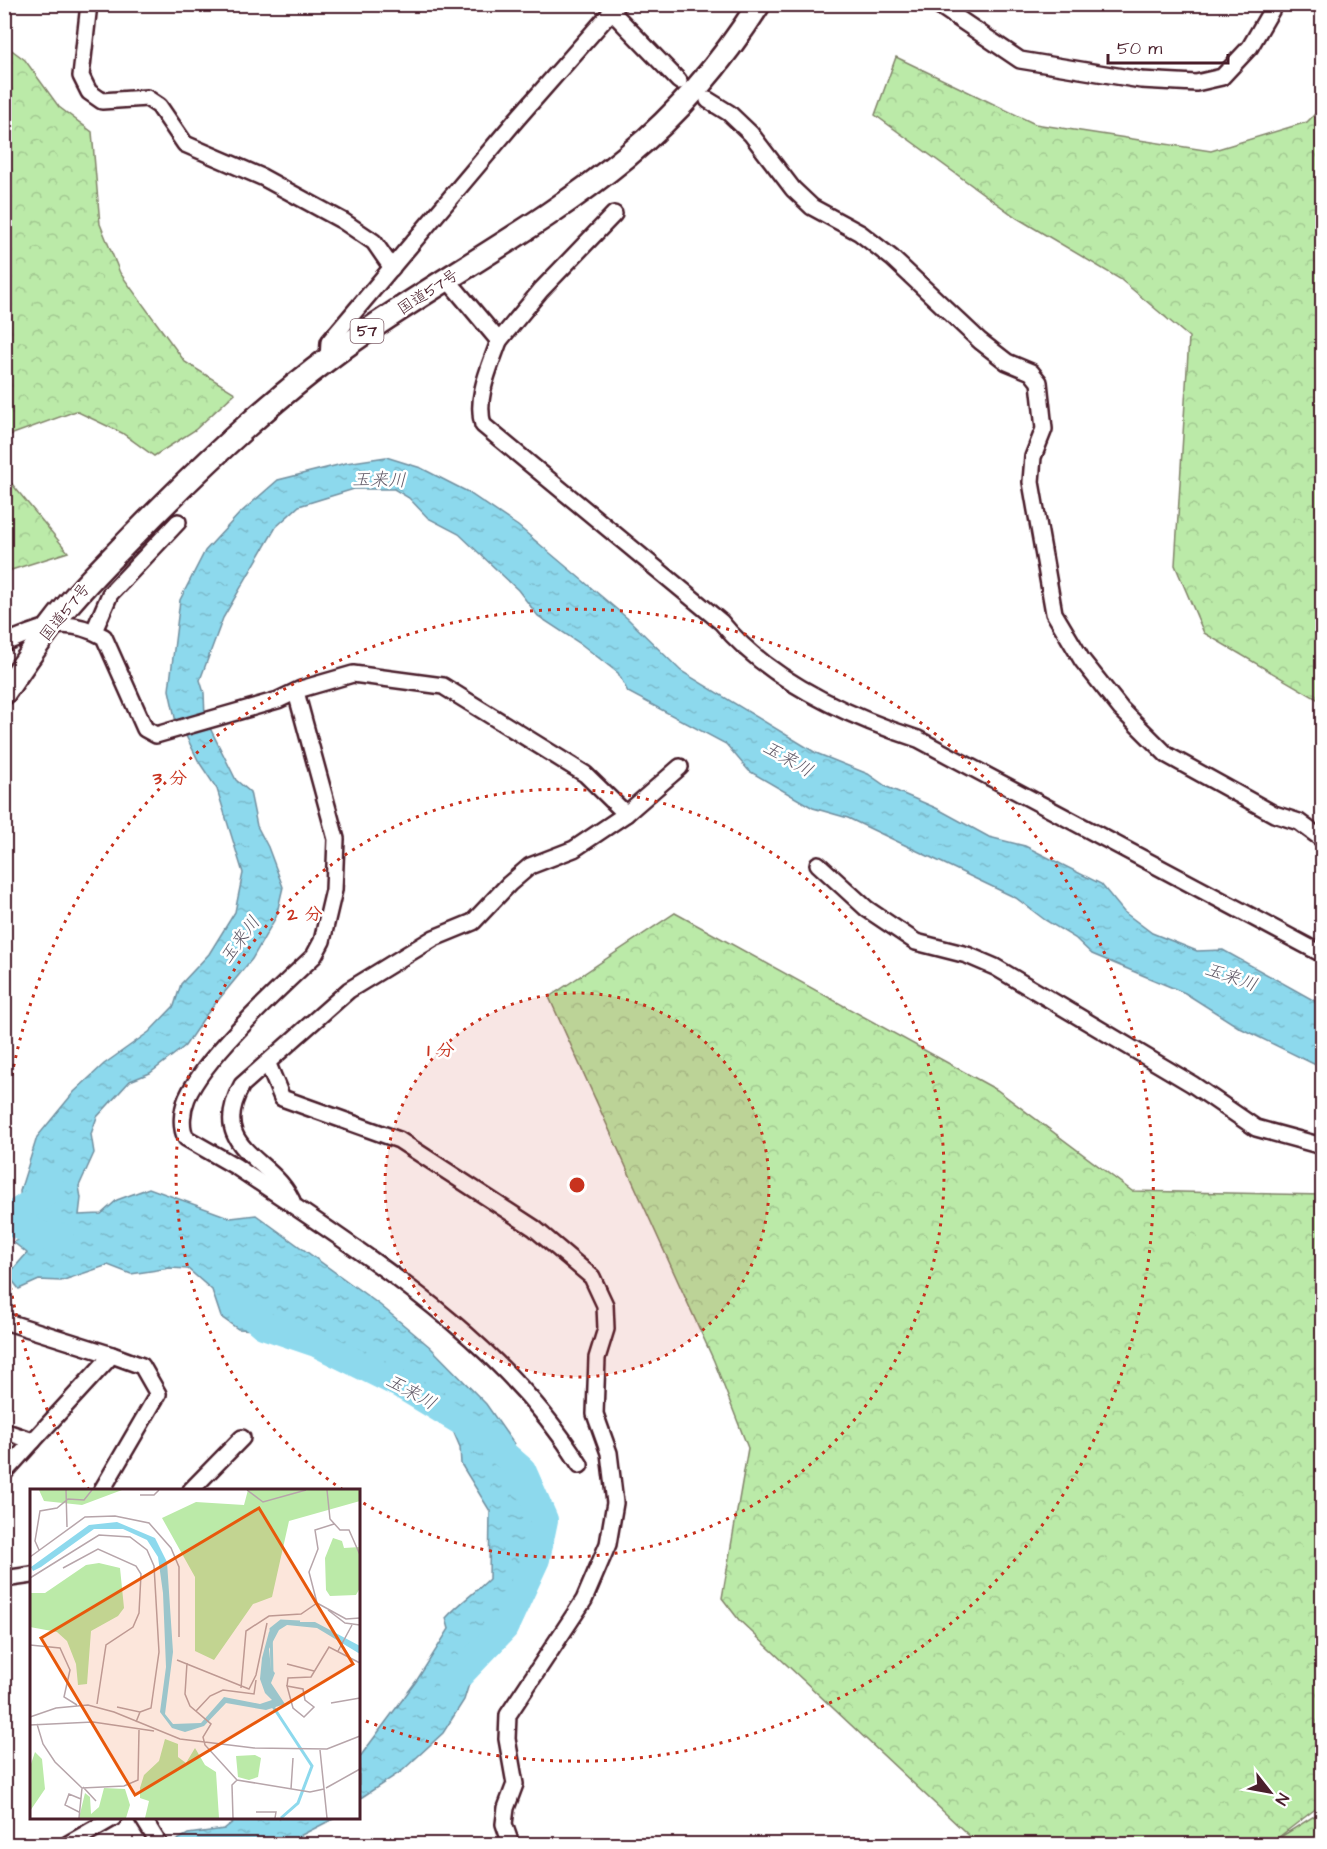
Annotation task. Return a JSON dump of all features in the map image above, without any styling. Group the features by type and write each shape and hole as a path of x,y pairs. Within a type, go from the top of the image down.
{"highway":[{"name":"国道57号","path":"4,693 52,624 80,590 181,486 267,409 328,360 447,279 559,207 630,155 699,87 735,42 759,4"}],"street":[{"path":"89,4 81,76 89,92 102,101 147,98 159,106 185,144 262,177 343,221 374,242 392,268"},
{"path":"937,4 1020,60 1141,81 1196,83 1222,77 1250,47 1275,4"},
{"path":"328,360 329,342 516,120 616,9 679,81"},
{"path":"708,100 729,112 752,134 793,189 812,207 860,233 892,258 980,341 1007,362 1031,372 1039,382 1044,429 1033,457 1031,482 1054,613 1082,660 1121,709 1167,755 1274,814 1299,822 1323,839"},
{"path":"614,214 541,290 499,341 482,394 479,413 483,425 721,622 737,642 800,687 862,721 918,739 1323,954"},
{"path":"447,279 499,341"},
{"path":"94,631 110,594 178,522"},
{"path":"4,643 52,624 94,631 104,637 145,729 156,735 168,734 278,700 353,674 443,686 585,774 626,814"},
{"path":"296,692 336,839 334,890 322,941 314,956 222,1048 202,1074 186,1099 182,1131 186,1138 235,1166 382,1266 461,1329 529,1396 559,1431 580,1465"},
{"path":"294,1206 289,1192 244,1152 231,1126 232,1104 242,1085 349,990 434,938 473,922 509,884 530,866 574,849 626,814 680,767"},
{"path":"818,864 867,909 916,942 967,955 995,967 1182,1078 1256,1128 1323,1146"},
{"path":"268,1064 282,1098 399,1140 534,1228 592,1277 605,1305 606,1329 597,1358 595,1414 610,1463 615,1503 610,1534 585,1600 508,1715 507,1739 515,1784 506,1808 504,1824 511,1845"},
{"path":"4,1321 142,1366 158,1394 103,1489"},
{"path":"4,1473 112,1356"},
{"path":"4,1431 33,1441"},
{"path":"193,1489 242,1438"},
{"path":"4,1579 30,1575"},
{"path":"68,1845 111,1819"},
{"path":"144,1819 159,1845"}],"green space":[{"path":"5,45 25,60 59,107 92,132 100,224 120,273 185,362 235,393 195,430 154,456 122,433 76,411 10,435 7,478 68,552 5,572"},
{"path":"896,57 1035,124 1211,151 1307,122 1322,107 1322,702 1204,633 1175,565 1189,337 1120,279 1017,218 875,115"},
{"path":"675,913 997,1090 1132,1191 1322,1195 1322,1804 1271,1843 1322,1811 1322,1844 978,1844 739,1620 722,1598 748,1448 714,1361 549,997"}],"water":[{"path":"386,457 421,468 466,491 518,526 627,618 681,671 816,753 868,774 887,787 936,808 989,837 1025,846 1101,884 1124,912 1152,933 1197,951 1223,950 1322,1005 1322,1068 1240,1028 1185,993 1092,954 1075,938 1045,920 1016,898 848,818 813,808 749,771 726,744 628,692 618,673 581,644 538,616 518,590 459,534 428,518 409,498 394,489 354,489 299,506 276,527 223,618 200,680 204,693 205,718 236,780 250,792 257,826 268,847 283,887 276,917 252,959 206,1015 185,1046 150,1073 130,1081 97,1117 91,1134 94,1153 79,1186 81,1198 79,1215 101,1214 117,1200 149,1188 231,1218 256,1215 380,1305 430,1347 486,1404 514,1444 521,1477 517,1489 530,1519 532,1556 519,1567 511,1607 485,1633 464,1700 443,1733 402,1771 360,1798 360,1757 417,1680 449,1629 446,1618 489,1579 490,1511 461,1464 460,1447 451,1426 429,1398 409,1381 383,1383 355,1370 325,1341 294,1334 272,1314 259,1330 238,1329 221,1317 212,1290 188,1269 170,1268 131,1274 108,1265 61,1281 39,1280 19,1289 8,1275 27,1253 13,1242 27,1237 22,1223 20,1191 37,1137 74,1092 104,1064 149,1032 174,1006 181,984 209,954 235,912 243,873 217,789 199,762 186,736 177,727 169,690 180,600 205,551 239,514 278,480 346,463"},
{"path":"237,1819 333,1819 284,1844 170,1844 188,1834 224,1829"}],"waterway":[{"name":"玉来川","path":"52,1189 6,1220 46,1237 60,1237"},
{"name":"玉来川","path":"234,1300 263,1325 316,1343 401,1385 477,1431 522,1470 544,1520 536,1559 504,1628 451,1684"}]}
